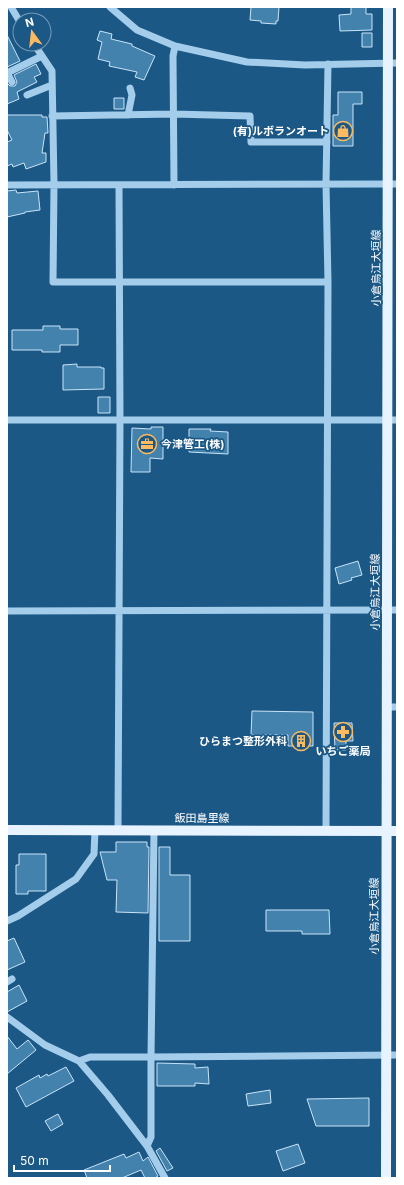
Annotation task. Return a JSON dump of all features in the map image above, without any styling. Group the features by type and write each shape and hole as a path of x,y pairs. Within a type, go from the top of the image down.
{"main road":[{"name":"小倉烏江大垣線","path":"386,1178 386,707 392,610 393,63 388,7"},
{"name":"飯田島里線","path":"7,830 397,831"}],"street":[{"path":"110,7 136,30 175,46 247,62 328,64 393,63"},
{"path":"174,185 172,56 175,46"},
{"path":"39,52 52,71 54,184 53,282 328,282"},
{"path":"12,82 7,73 42,56"},
{"path":"326,831 328,282 326,184 328,64"},
{"path":"27,95 52,85"},
{"path":"128,115 132,95 130,88"},
{"path":"52,116 173,114 250,116 251,142 327,142"},
{"path":"7,185 392,184"},
{"path":"118,830 120,420 119,185"},
{"path":"7,420 392,419"},
{"path":"7,611 392,610"},
{"path":"386,707 397,707"},
{"path":"7,921 18,916 76,879 94,854 95,830"},
{"path":"147,1146 151,1137 154,830"},
{"path":"7,1017 45,1045 78,1061 108,1095 147,1146 165,1178"},
{"path":"78,1061 90,1057 397,1055"}],"building":[{"path":"251,7 279,7 278,21 276,21 276,24 261,23 261,21 250,20"},
{"path":"351,7 366,7 366,14 372,14 372,30 340,31 339,15 351,14"},
{"path":"100,31 112,34 111,39 132,44 132,46 155,56 144,80 135,77 137,72 109,66 110,62 98,59 102,42 97,40"},
{"path":"362,33 372,33 372,47 362,47"},
{"path":"7,35 12,45 12,52 16,52 20,61 7,67"},
{"path":"36,64 41,74 34,77 37,82 17,92 19,99 7,104 7,83 10,86 15,86 17,82 14,75"},
{"path":"338,92 362,92 362,104 353,104 353,146 333,146 333,115 338,115"},
{"path":"114,98 124,98 124,109 114,109"},
{"path":"7,115 42,115 42,117 47,117 48,133 45,133 42,153 46,153 46,162 26,169 24,163 13,167 12,164 7,166 7,142 12,140 7,130"},
{"path":"16,190 17,193 38,191 40,210 7,217 7,191"},
{"path":"43,326 60,326 60,329 78,329 78,345 60,345 60,352 42,352 42,350 12,350 12,330 43,330"},
{"path":"77,364 77,367 104,368 104,389 63,390 63,365"},
{"path":"98,397 110,397 110,413 98,413"},
{"name":"今津管工(株)","path":"151,427 163,427 163,459 150,458 150,472 131,472 132,428 151,429"},
{"path":"189,429 211,429 210,431 228,432 228,454 189,452"},
{"path":"358,561 362,575 351,578 352,580 339,584 335,568"},
{"name":"ひらまつ整形外科","path":"252,711 313,712 313,746 288,746 288,735 251,735"},
{"name":"いちご薬局","path":"334,723 352,723 353,741 346,741 346,750 335,750"},
{"path":"116,842 147,842 147,847 149,847 148,913 116,912 117,880 107,880 100,852 116,852"},
{"path":"159,847 170,847 170,875 190,875 190,941 159,941"},
{"path":"19,854 46,854 46,891 28,891 28,894 16,894 16,865 19,865"},
{"path":"266,910 329,910 330,934 302,934 302,931 266,931"},
{"path":"14,938 25,962 7,970 7,941"},
{"path":"19,985 27,1001 7,1012 7,992"},
{"path":"7,1036 17,1049 28,1040 36,1050 7,1074"},
{"path":"157,1063 195,1064 195,1068 208,1067 209,1084 195,1083 195,1086 157,1086"},
{"path":"66,1067 74,1081 26,1107 16,1088 39,1075 40,1078 47,1074 48,1076"},
{"path":"270,1090 271,1103 248,1106 246,1094"},
{"path":"369,1098 369,1126 316,1126 307,1099"},
{"path":"58,1114 63,1124 51,1131 45,1121"},
{"path":"298,1144 305,1163 283,1171 276,1151"},
{"path":"160,1148 173,1168 167,1171 156,1151"},
{"path":"139,1152 143,1161 148,1157 158,1176 155,1178 145,1178 141,1170 122,1178 87,1178 84,1170 124,1154 126,1158"}],"place":[{"name":"(有)ルボランオート","path":"343,131"},
{"name":"今津管工(株)","path":"147,444"},
{"name":"いちご薬局","path":"343,732"},
{"name":"ひらまつ整形外科","path":"301,741"}]}
